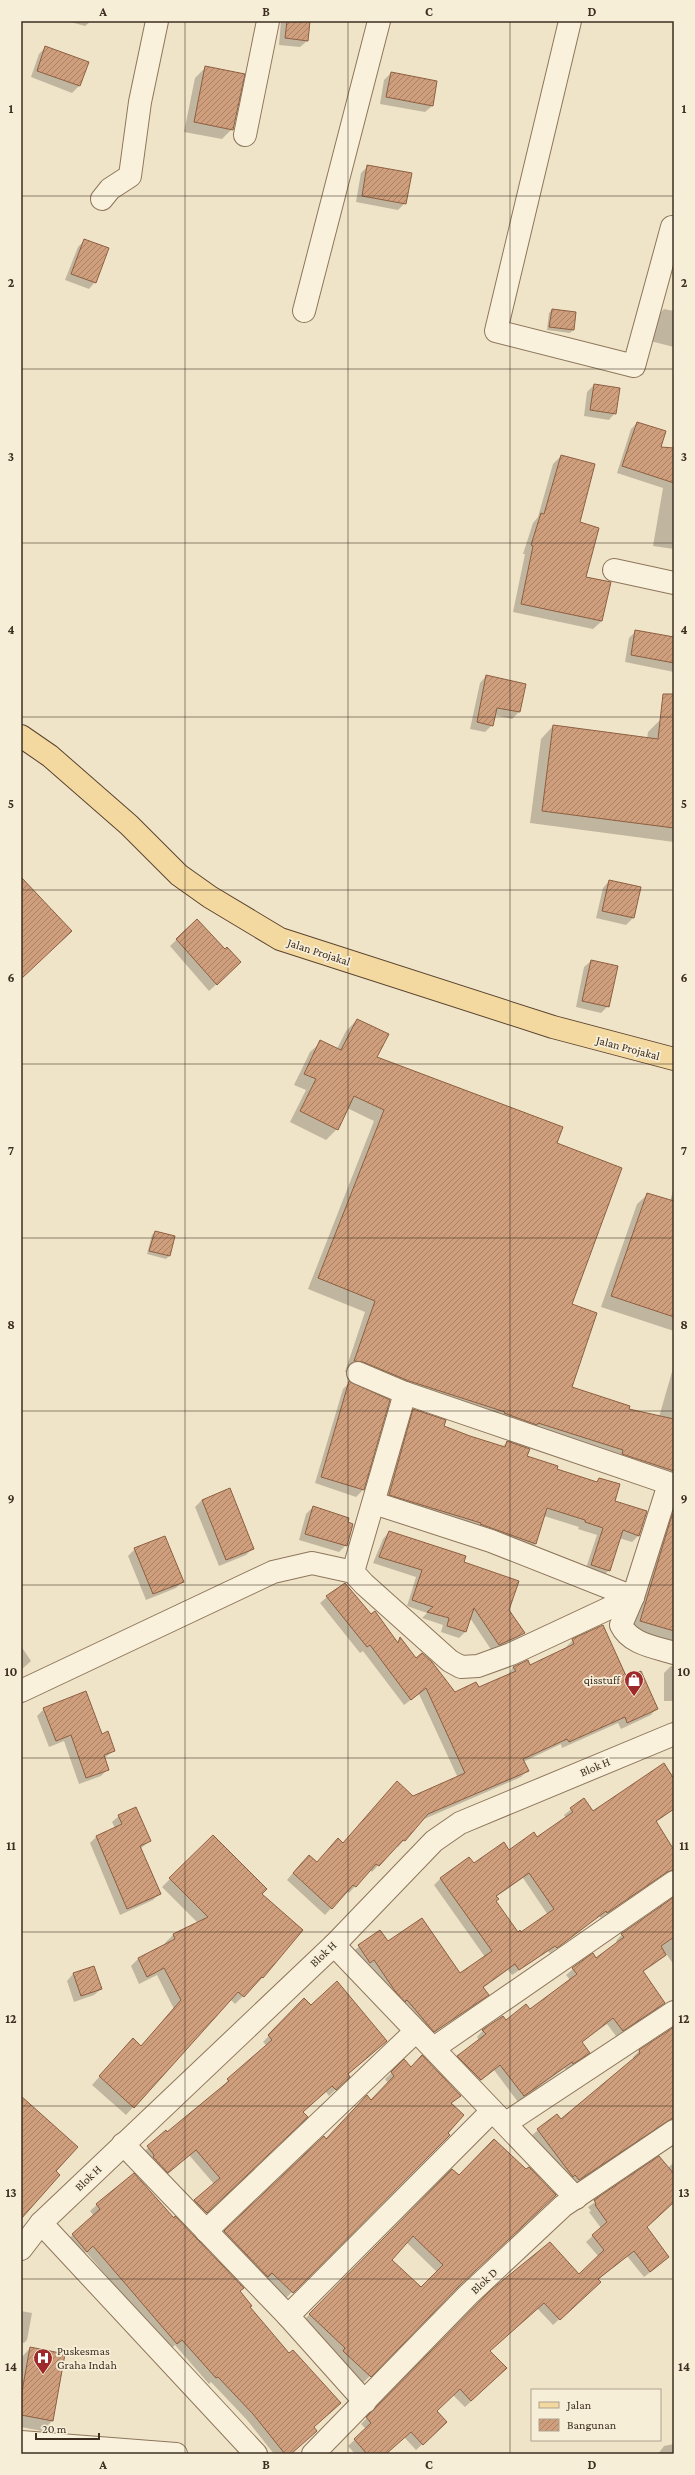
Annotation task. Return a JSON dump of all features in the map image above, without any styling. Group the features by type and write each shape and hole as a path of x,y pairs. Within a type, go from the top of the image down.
{"main road":[{"name":"Jalan Projakal","path":"21,736 50,756 129,825 179,875 210,897 280,939 553,1027 674,1059"}],"street":[{"path":"102,199 110,189 130,176 140,102 157,21"},
{"path":"245,135 268,21"},
{"path":"304,311 378,21"},
{"path":"570,21 496,331 634,366 672,227"},
{"path":"614,570 674,582"},
{"path":"358,1373 405,1393 671,1485 622,1625 625,1633 633,1639 674,1653"},
{"path":"353,1572 405,1393"},
{"path":"374,1503 491,1541 633,1597"},
{"path":"21,1691 273,1572 312,1563 353,1572 450,1661 461,1668 478,1666 511,1654 633,1597"},
{"name":"Blok H","path":"21,2248 41,2223 334,1945 434,1841 460,1823 674,1734"},
{"path":"434,2048 674,1882"},
{"path":"334,1945 576,2198"},
{"path":"288,2316 499,2117 674,2012"},
{"path":"206,2231 416,2031"},
{"name":"Blok D","path":"313,2454 468,2295 564,2206 674,2131"},
{"path":"123,2144 288,2316 365,2402"},
{"path":"41,2223 256,2454"},
{"path":"21,2442 176,2454"}],"building":[{"path":"287,21 310,21 308,41 285,38"},
{"path":"45,46 89,62 80,86 37,71"},
{"path":"205,66 245,74 233,130 194,122"},
{"path":"391,72 437,81 433,106 386,97"},
{"path":"367,165 412,173 406,204 362,196"},
{"path":"84,239 109,248 96,283 71,274"},
{"path":"552,309 576,312 574,330 549,327"},
{"path":"594,384 620,388 616,414 590,410"},
{"path":"637,422 666,431 661,447 674,448 674,483 622,466"},
{"path":"561,455 595,464 580,522 599,528 586,577 611,582 602,621 521,604 533,546 531,545 541,513 544,514"},
{"path":"635,630 674,637 674,663 631,655"},
{"path":"486,675 526,684 520,712 497,708 493,726 477,722"},
{"path":"663,694 674,694 674,828 542,811 553,725 658,739"},
{"path":"21,877 72,931 21,979"},
{"path":"609,880 641,887 634,918 602,911"},
{"path":"197,919 225,949 227,947 241,962 217,985 176,939"},
{"path":"591,960 618,966 609,1007 582,1001"},
{"path":"357,1019 389,1034 377,1057 563,1127 557,1143 622,1168 572,1304 597,1313 572,1387 630,1406 629,1409 674,1419 674,1471 622,1454 623,1450 538,1423 537,1425 504,1413 505,1412 409,1381 363,1362 354,1361 375,1301 318,1278 384,1110 354,1096 338,1130 300,1111 316,1079 304,1074 320,1040 341,1050"},
{"path":"647,1193 674,1201 674,1317 611,1296"},
{"path":"155,1231 175,1236 170,1256 149,1251"},
{"path":"349,1381 390,1400 364,1490 321,1477"},
{"path":"413,1409 446,1420 444,1426 470,1436 505,1447 507,1441 530,1449 527,1456 558,1466 557,1469 597,1482 599,1478 620,1484 615,1501 647,1511 639,1536 623,1530 610,1571 591,1565 603,1528 585,1522 585,1520 547,1508 536,1544 480,1524 481,1523 389,1495"},
{"path":"230,1488 254,1549 226,1560 202,1500"},
{"path":"313,1506 349,1518 348,1522 353,1524 347,1546 305,1534"},
{"path":"672,1515 674,1516 674,1631 640,1621"},
{"path":"389,1531 466,1556 464,1562 519,1581 509,1610 525,1633 499,1645 474,1608 466,1632 447,1626 449,1618 427,1612 433,1607 412,1600 422,1570 379,1557"},
{"path":"165,1536 184,1582 153,1594 134,1548"},
{"path":"345,1583 371,1614 375,1611 398,1643 400,1637 416,1658 422,1653 432,1662 455,1692 476,1682 479,1687 516,1671 513,1667 528,1660 530,1665 574,1644 572,1639 603,1625 627,1678 641,1671 658,1709 627,1723 625,1717 569,1742 567,1739 523,1759 529,1771 428,1814 405,1841 403,1840 379,1866 376,1864 356,1887 353,1885 332,1909 293,1873 309,1855 317,1862 338,1838 343,1843 397,1781 413,1796 465,1773 426,1688 411,1700 370,1645 367,1647 326,1596"},
{"path":"86,1691 102,1734 108,1731 115,1751 104,1755 109,1770 86,1778 71,1735 56,1741 43,1708"},
{"path":"664,1763 674,1779 674,1809 656,1821 674,1850 674,1870 667,1872 607,1913 606,1911 557,1948 555,1946 519,1970 515,1964 483,1987 489,1995 434,2032 407,2000 405,2002 395,1991 374,1960 370,1963 358,1945 380,1930 388,1941 422,1918 460,1973 492,1951 440,1878 469,1857 474,1863 504,1842 509,1850 534,1832 537,1837 573,1812 570,1808 584,1798 593,1811","holes":["529,1873 554,1909 521,1932 520,1930 518,1932 496,1901 499,1899 496,1896"]},
{"path":"136,1807 151,1841 140,1846 161,1894 127,1909 96,1836 122,1824 118,1815"},
{"path":"213,1835 267,1889 262,1894 303,1930 263,1978 262,1977 244,1997 238,1992 134,2108 99,2076 133,2038 141,2046 181,2000 164,1968 147,1977 138,1958 175,1939 173,1934 208,1917 169,1878"},
{"path":"674,1897 674,1937 661,1946 666,1955 643,1971 665,2003 623,2031 613,2018 582,2042 590,2053 573,2064 572,2062 524,2096 500,2065 481,2080 457,2056 486,2034 482,2030 503,2016 506,2020 526,2004 530,2009 577,1974 572,1968 593,1953 596,1958 624,1937 621,1934"},
{"path":"94,1966 102,1989 81,1996 73,1973"},
{"path":"337,1981 387,2041 348,2074 350,2077 336,2090 332,2086 303,2112 308,2117 207,2213 194,2200 220,2178 196,2150 168,2173 153,2157 154,2155 147,2146 166,2130 167,2132 229,2081 227,2079 272,2040 268,2035 304,1998 311,2005"},
{"path":"674,2027 674,2117 579,2180 575,2175 573,2177 537,2129 557,2114 561,2119 640,2053 639,2050"},
{"path":"422,2055 461,2096 451,2103 464,2115 448,2133 450,2135 293,2293 272,2273 268,2277 224,2231 324,2136 326,2139 367,2095 371,2100 394,2076 391,2072 404,2059 411,2067"},
{"path":"21,2096 78,2147 56,2171 60,2175 21,2219"},
{"path":"494,2139 526,2169 529,2167 556,2195 459,2286 371,2377 343,2351 345,2348 309,2314 452,2169 459,2175","holes":["413,2236 443,2265 421,2287 392,2260"]},
{"path":"659,2156 674,2174 674,2202 647,2227 669,2257 650,2272 634,2251 598,2279 601,2282 560,2320 544,2303 490,2351 507,2368 471,2401 460,2389 437,2411 447,2422 423,2445 411,2432 386,2454 367,2454 354,2439 371,2423 366,2417 492,2289 550,2242 579,2274 604,2250 592,2235 607,2222 595,2205 594,2200"},
{"path":"134,2173 174,2218 175,2216 244,2288 240,2291 252,2306 250,2307 289,2353 293,2350 341,2403 314,2427 317,2431 291,2454 285,2454 253,2414 218,2377 216,2378 182,2340 177,2344 93,2246 87,2252 72,2234 100,2209 96,2204"},
{"name":"Puskesmas Graha Indah","path":"30,2347 65,2354 53,2421 21,2415 21,2397"}],"place":[{"name":"qisstuff","path":"634,1697"},
{"name":"Puskesmas Graha Indah","path":"43,2375"}]}
